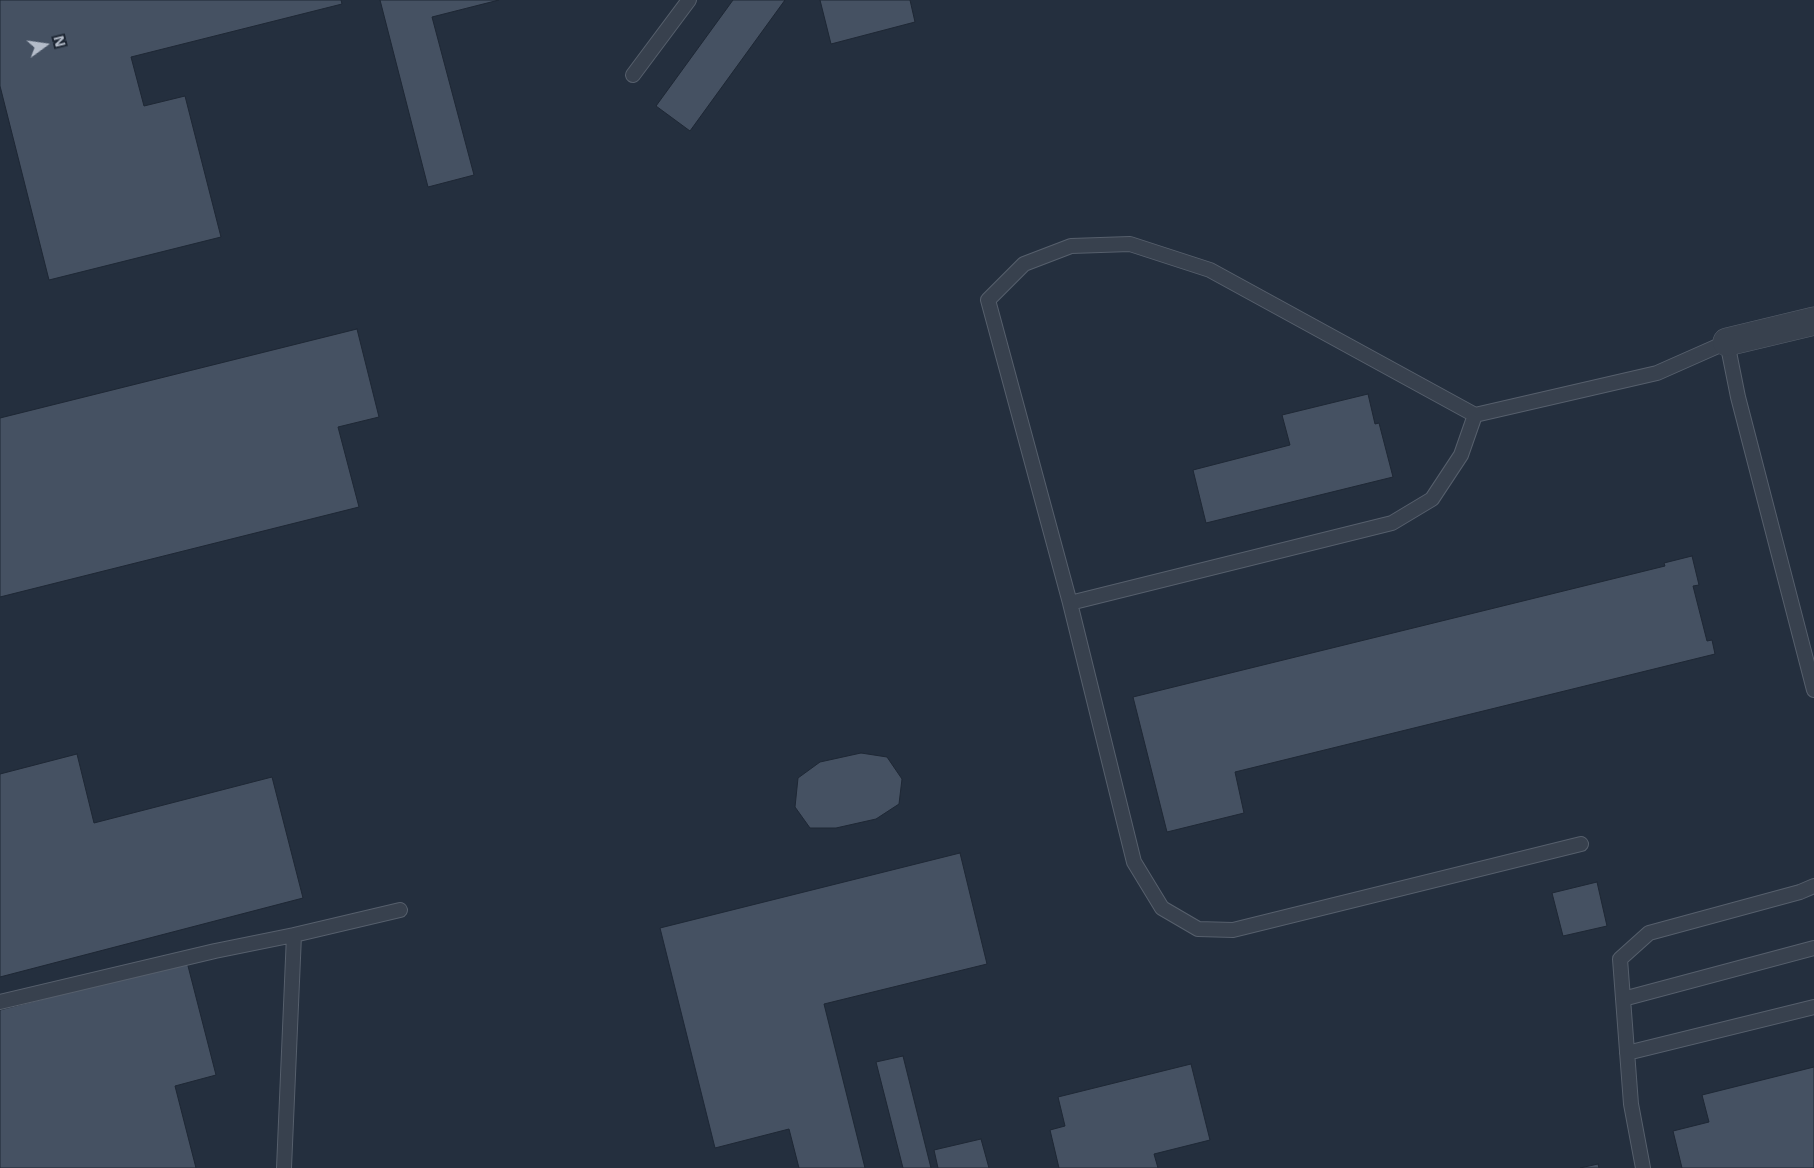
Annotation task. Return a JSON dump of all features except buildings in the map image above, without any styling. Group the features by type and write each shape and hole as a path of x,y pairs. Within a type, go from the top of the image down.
{"street":[{"path":"1727,342 1814,320"}],"lane":[{"path":"633,75 689,0"},
{"path":"1581,844 1233,930 1198,928 1162,908 1134,862 1070,603 988,300 1024,264 1071,246 1130,244 1210,270 1475,415 1657,373 1727,342 1741,406 1814,690"},
{"path":"1070,603 1392,524 1432,499 1461,455 1475,415"},
{"path":"1643,1168 1631,1104 1620,959 1649,934 1800,892 1814,886"},
{"path":"0,1002 215,951 400,910"},
{"path":"284,1168 294,935"},
{"path":"1623,998 1814,948"},
{"path":"1627,1053 1814,1007"}]}
